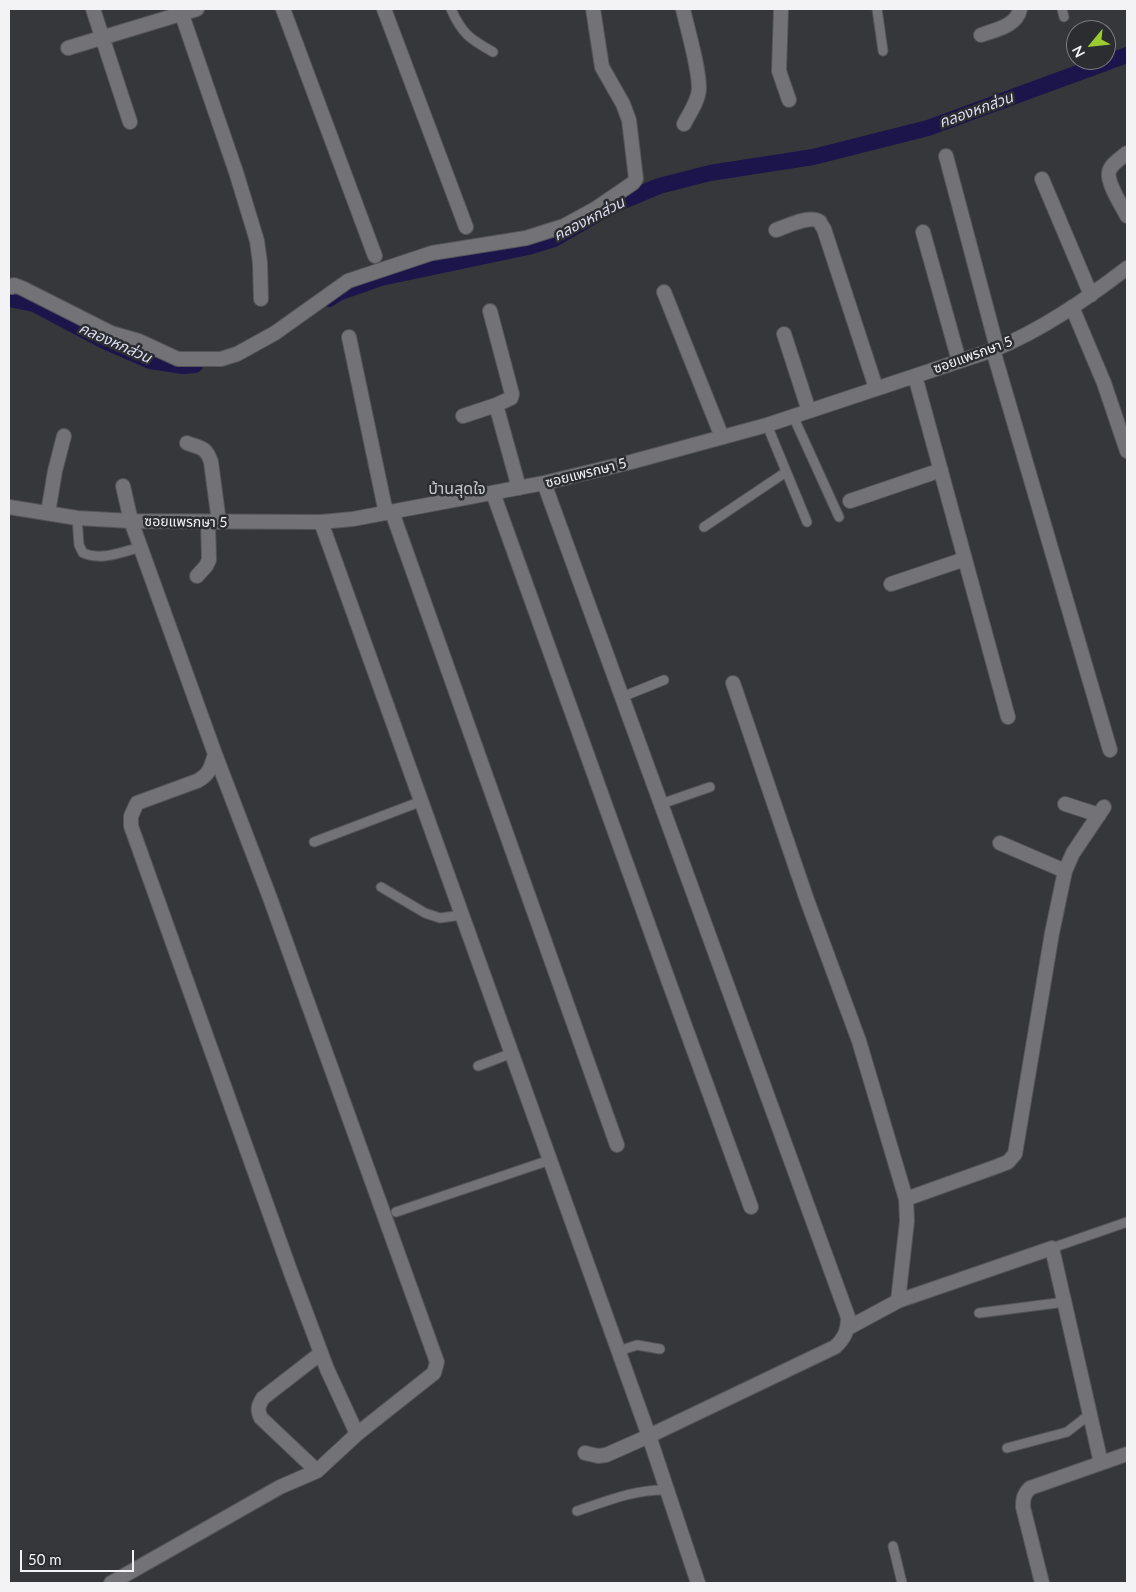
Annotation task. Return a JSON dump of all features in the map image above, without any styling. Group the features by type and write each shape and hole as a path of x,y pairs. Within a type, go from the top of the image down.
{"street":[{"path":"93,9 130,122"},
{"path":"68,48 180,11 197,9"},
{"path":"283,9 374,256"},
{"path":"384,9 466,226"},
{"path":"12,287 14,285 22,288 111,333 139,340 178,359 221,359 237,354 275,332 348,281 432,253 526,238 564,226 595,209 636,179 629,120 623,104 602,67 593,9"},
{"path":"683,9 699,90 696,102 684,124"},
{"path":"781,9 779,71 789,100"},
{"path":"981,35 1008,25 1016,18 1020,9"},
{"path":"180,11 252,221 260,263 261,299"},
{"path":"1127,153 1114,164 1109,171 1108,178 1127,216"},
{"path":"946,156 995,349 1110,750"},
{"path":"1042,179 1091,295"},
{"path":"776,230 805,220 814,219 820,222 824,229 876,388"},
{"path":"923,232 959,361"},
{"name":"ซอยแพรกษา 5","path":"9,507 77,518 131,521 321,522 389,513 544,483 767,425 995,349 1043,327 1127,268"},
{"path":"664,292 722,437"},
{"path":"1072,307 1104,383 1127,452"},
{"path":"464,416 508,400 512,394 490,311"},
{"path":"784,334 809,411"},
{"path":"349,337 389,513 617,1145"},
{"path":"915,376 1008,718"},
{"path":"496,405 519,488"},
{"path":"48,513 54,471 64,436"},
{"path":"187,443 204,448 211,462 213,522 209,560 197,576"},
{"path":"850,501 941,470"},
{"path":"544,483 848,1317 848,1328 842,1340 835,1346 606,1455 598,1456 585,1453"},
{"path":"111,1583 257,1500 317,1471 358,1434 434,1373 437,1362 270,898 215,754 131,521 123,486"},
{"path":"493,493 670,985 752,1206"},
{"path":"321,522 619,1351 698,1583"},
{"path":"891,584 965,559"},
{"path":"734,683 807,900 859,1041 906,1199 907,1221 898,1301"},
{"path":"215,754 210,772 206,777 197,782 137,803 131,816 131,826 321,1353 358,1434"},
{"path":"906,1199 1008,1162 1015,1154 1052,933 1059,869 1102,811 1065,804"},
{"path":"1000,843 1059,869"},
{"path":"848,1328 898,1301 1052,1248 1101,1463"},
{"path":"317,1471 261,1418 258,1413 258,1406 263,1398 321,1353"},
{"path":"1042,1583 1023,1507 1023,1497 1030,1488 1127,1454"}],"lane":[{"path":"451,9 462,31 472,40 493,52"},
{"path":"877,9 883,51"},
{"path":"792,416 839,517"},
{"path":"767,425 807,522"},
{"path":"704,527 786,472"},
{"path":"77,518 78,545 83,553 97,556 110,555 141,547"},
{"path":"622,696 664,680"},
{"path":"662,804 710,787"},
{"path":"314,842 422,802"},
{"path":"381,886 440,918 462,915"},
{"path":"478,1066 512,1053"},
{"path":"396,1212 550,1160"},
{"path":"1052,1248 1127,1222"},
{"path":"979,1313 1065,1302"},
{"path":"619,1351 637,1345 660,1349"},
{"path":"1007,1448 1067,1432 1090,1414"},
{"path":"578,1511 632,1492 651,1489 667,1490"},
{"path":"893,1546 902,1583"}],"waterway":[{"name":"คลองหกส่วน","path":"329,299 338,293 381,278 528,247 554,239 611,206 659,186 710,173 813,157 928,128 1127,55"},
{"name":"คลองหกส่วน","path":"9,299 34,304 106,342 150,361 183,366 195,365"}],"district":[{"name":"บ้านสุดใจ","path":"457,489"}]}
